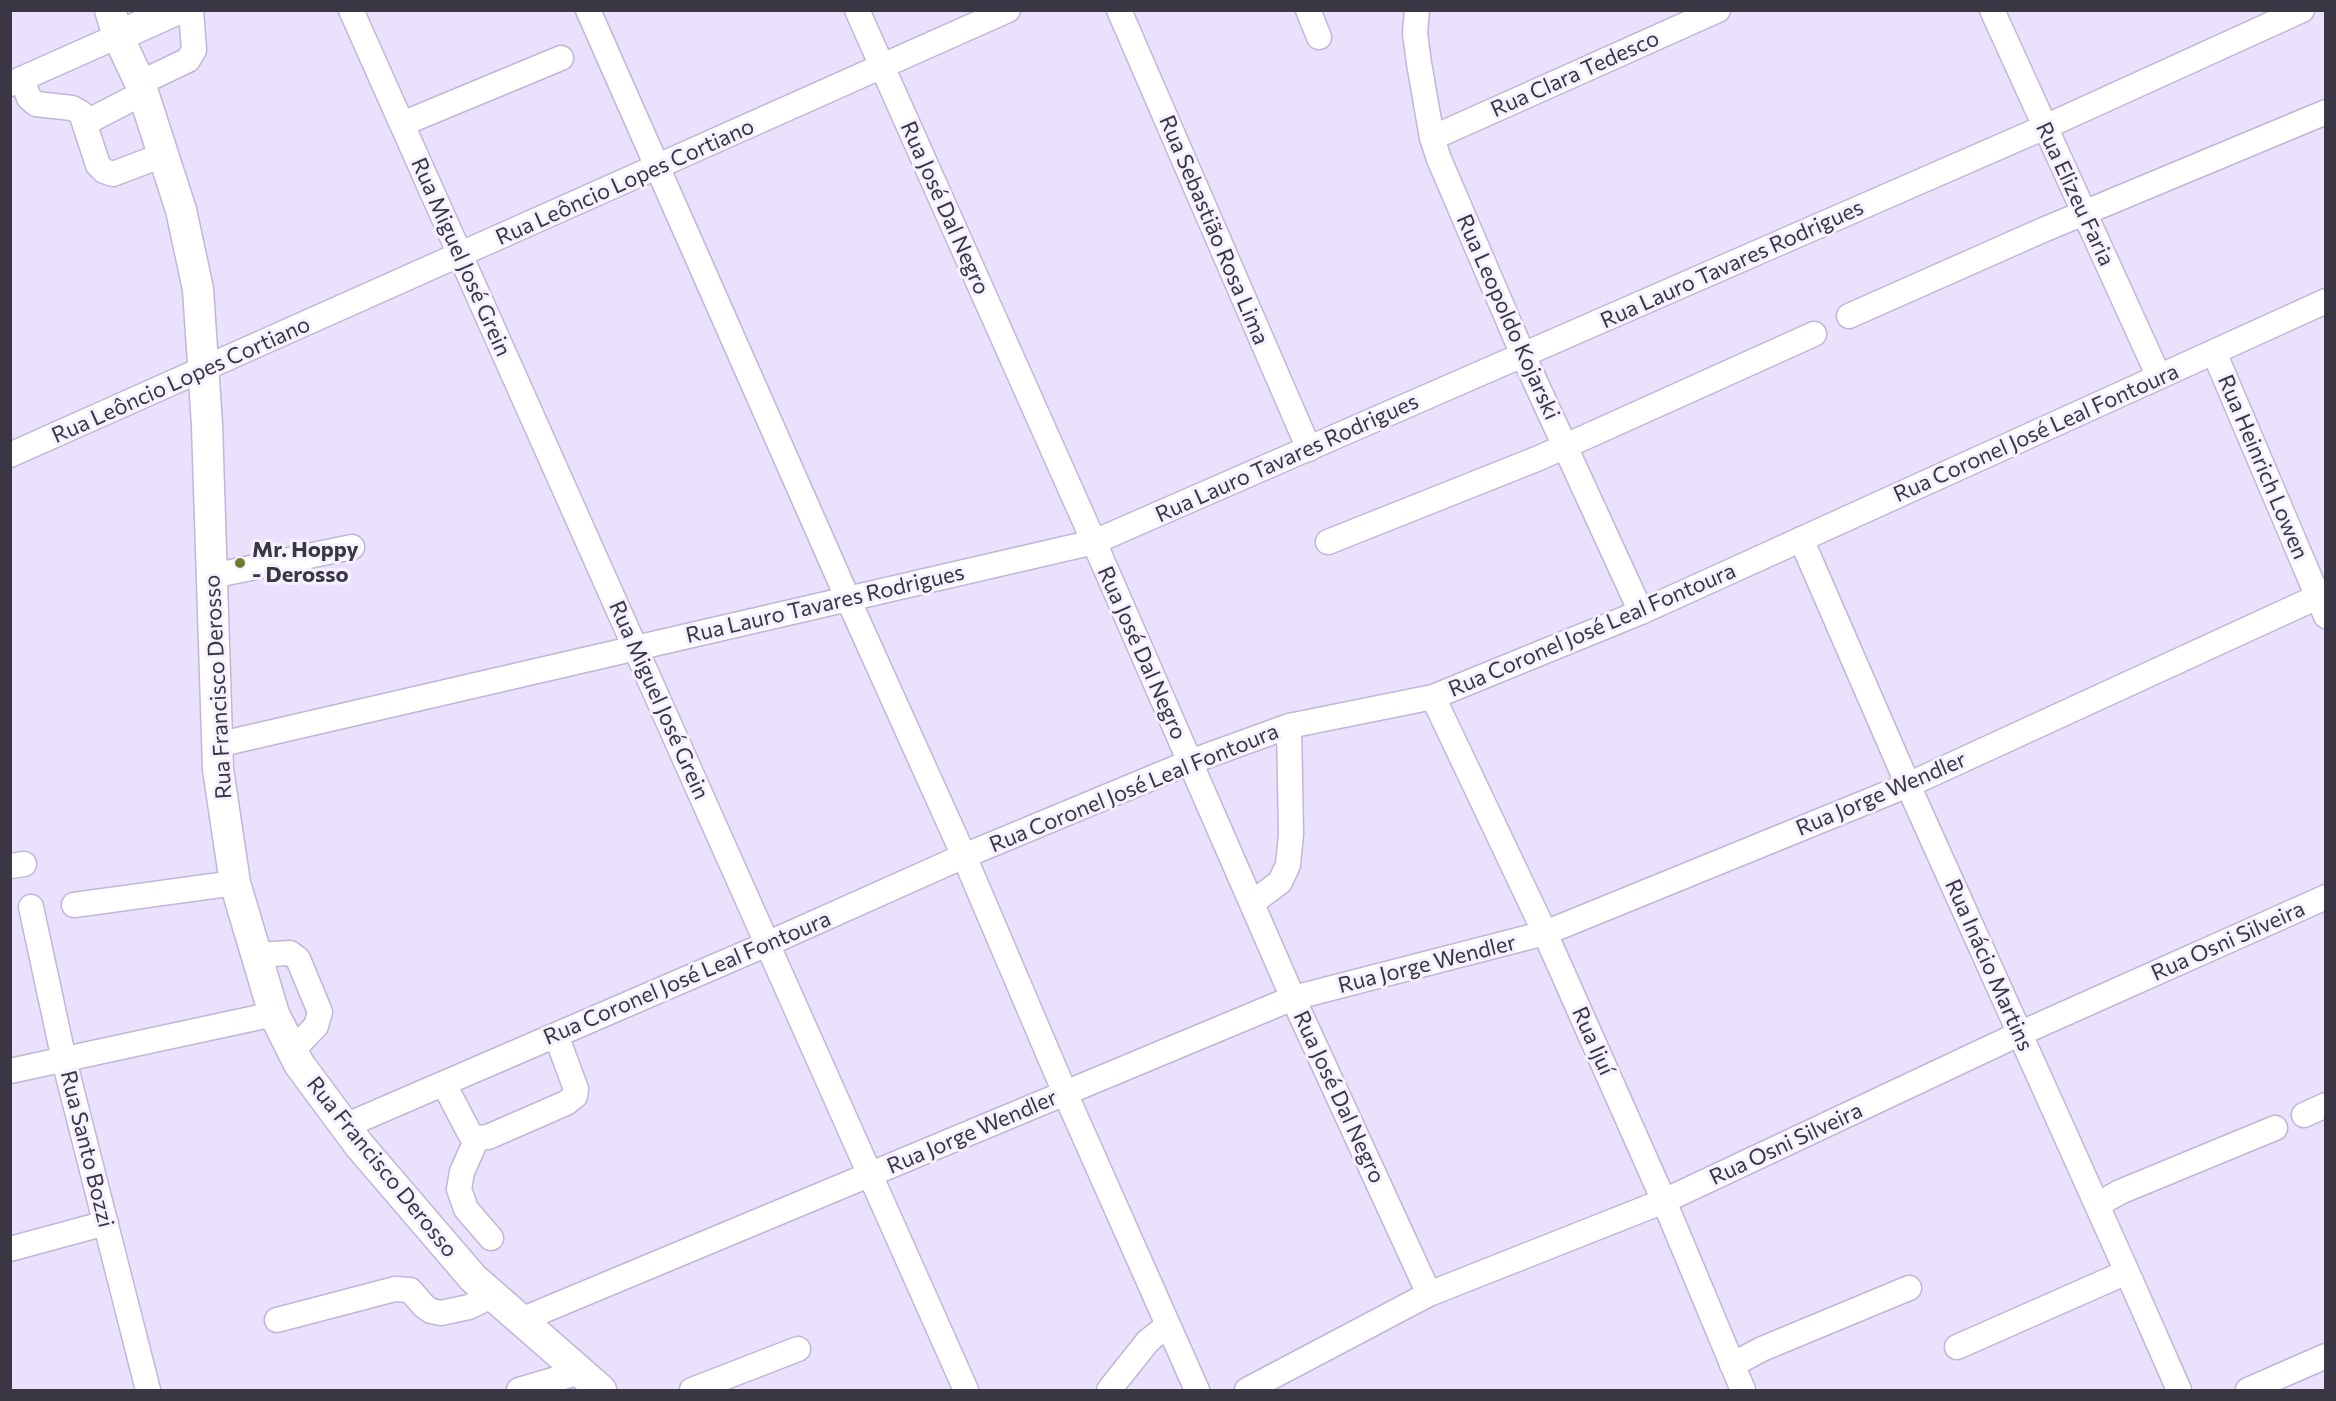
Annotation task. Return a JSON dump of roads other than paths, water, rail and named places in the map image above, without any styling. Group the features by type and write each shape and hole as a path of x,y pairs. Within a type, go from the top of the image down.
{"main road":[{"path":"114,23 176,10"},
{"name":"Rua Francisco Derosso","path":"114,23 141,88 164,155 181,210 198,289 205,369 218,769 235,883 274,1014 299,1064 359,1145 473,1278 591,1381"}],"street":[{"path":"85,123 188,60 194,50 191,10"},
{"name":"Rua Miguel José Grein","path":"351,10 966,1390"},
{"path":"588,10 964,856 1065,1093 1197,1390"},
{"name":"Rua José Dal Negro","path":"857,10 1094,542 1293,998 1429,1294"},
{"name":"Rua Leôncio Lopes Cortiano","path":"10,455 1008,10"},
{"name":"Rua Sebastião Rosa Lima","path":"1119,10 1309,449"},
{"path":"1308,10 1319,37"},
{"name":"Rua Leopoldo Kojarski","path":"1417,10 1415,33 1419,63 1432,138 1439,159 1523,355 1641,612"},
{"name":"Rua Elizeu Faria","path":"1992,10 2160,377"},
{"name":"Rua Lauro Tavares Rodrigues","path":"217,744 1094,542 2044,127 2302,10"},
{"name":"Rua Clara Tedesco","path":"1432,138 1704,13"},
{"path":"114,23 16,81 36,104 72,108 81,113 98,165 104,171 113,174 164,155"},
{"path":"402,124 561,58"},
{"path":"1850,316 2325,112"},
{"name":"Rua Coronel José Leal Fontoura","path":"345,1126 767,944 964,856 1190,762 1289,726 1433,697 1641,612 2325,301"},
{"path":"1328,542 1539,458 1814,334"},
{"name":"Rua Heinrich Lowen","path":"2214,352 2323,602"},
{"name":"Rua Inácio Martins","path":"1801,539 2179,1390"},
{"path":"212,576 352,546"},
{"name":"Rua Jorge Wendler","path":"521,1320 1293,998 1545,933 1908,784 2323,602"},
{"name":"Rua Ijuí","path":"1433,697 1545,933 1664,1201 1740,1389"},
{"path":"1252,903 1280,882 1288,865 1291,834 1289,726"},
{"path":"74,905 235,883"},
{"name":"Rua Osni Silveira","path":"1247,1390 1429,1294 1664,1201 2019,1034 2325,897"},
{"name":"Rua Santo Bozzi","path":"32,907 64,1060 148,1390"},
{"path":"256,955 290,953 298,959 320,1012 316,1026 292,1051"},
{"path":"10,1071 274,1014"},
{"path":"444,1084 470,1134 477,1138 488,1137 566,1103 575,1095 576,1089 556,1035"},
{"path":"2097,1205 2120,1192 2275,1128"},
{"path":"477,1138 462,1172 459,1189 466,1209 491,1238"},
{"path":"10,1249 106,1222"},
{"path":"1957,1347 2127,1272"},
{"path":"1732,1365 1762,1349 1908,1288"},
{"path":"277,1320 395,1289 410,1290 424,1306 431,1311 441,1313 469,1307 493,1295"},
{"path":"1109,1390 1148,1341 1168,1325"},
{"path":"692,1390 798,1349"},
{"path":"2248,1390 2275,1385 2325,1356"},
{"path":"519,1390 591,1381"}],"place":[{"name":"Mr. Hoppy - Derosso","path":"240,563"}]}
